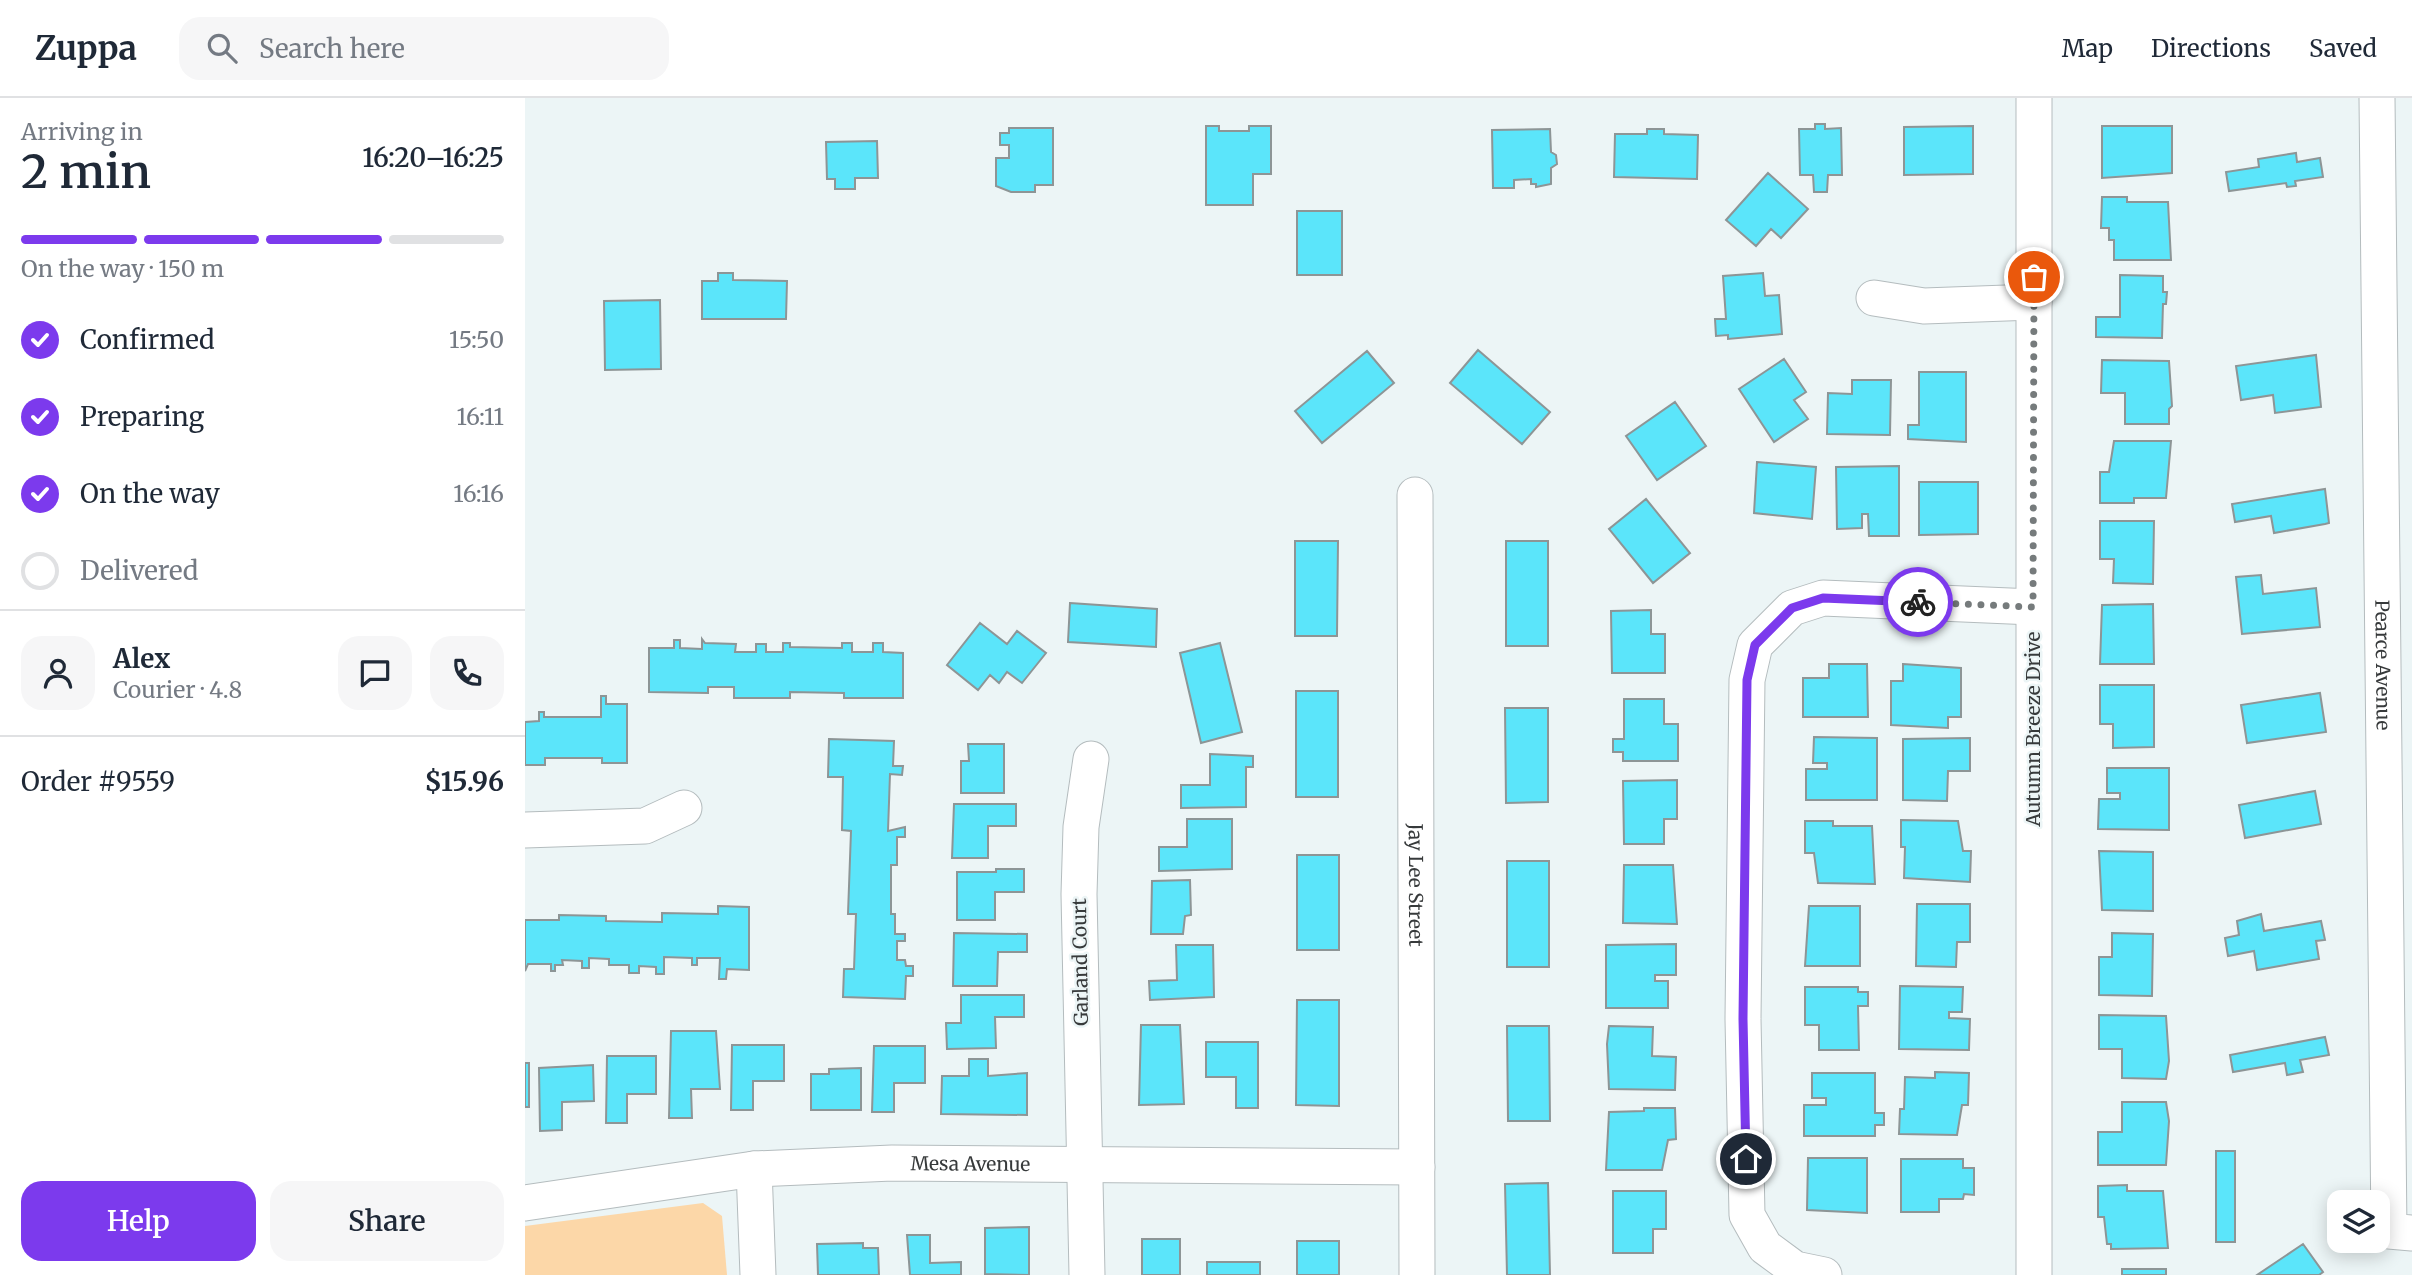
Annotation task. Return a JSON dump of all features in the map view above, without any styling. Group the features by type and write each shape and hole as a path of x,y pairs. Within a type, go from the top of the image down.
{"street":[{"name":"Autumn Breeze Drive","path":"2034,98 2034,1275"},
{"name":"Pearce Avenue","path":"2377,98 2400,1232"},
{"path":"1874,298 1924,306 2034,302"},
{"name":"Jay Lee Street","path":"1415,495 1417,1275"},
{"path":"1824,1275 1795,1269 1765,1247 1747,1215 1743,1019 1747,680 1755,645 1792,608 1823,598 2033,607"},
{"name":"Garland Court","path":"1087,1275 1079,894 1081,827 1091,759"},
{"path":"525,831 645,826 684,808"},
{"name":"Mesa Avenue","path":"525,1203 754,1170 892,1163 1417,1167"},
{"path":"754,1170 758,1275"},
{"path":"2004,1275 2034,1275"}],"shaded area":[{"path":"703,1203 722,1216 727,1275 525,1275 525,1226"}],"building":[{"path":"1815,124 1825,124 1825,129 1841,128 1842,175 1828,175 1827,192 1814,192 1813,175 1800,175 1799,129 1815,129"},
{"path":"1206,126 1219,126 1219,131 1249,131 1249,126 1271,126 1271,174 1253,174 1253,205 1206,205"},
{"path":"1973,126 1973,174 1904,175 1904,127"},
{"path":"2102,126 2172,126 2172,173 2102,178"},
{"path":"1009,128 1053,128 1053,185 1035,185 1035,192 1011,192 996,186 996,158 1009,158 1009,145 1000,145 1000,133 1009,133"},
{"path":"1550,129 1551,152 1556,155 1557,164 1551,168 1551,184 1536,187 1536,184 1531,184 1531,179 1514,180 1514,188 1493,188 1492,130"},
{"path":"1647,129 1664,129 1664,134 1698,135 1697,179 1614,177 1615,134 1647,134"},
{"path":"877,141 878,178 855,178 855,189 835,189 835,179 827,179 826,142"},
{"path":"2296,153 2297,162 2320,158 2323,177 2295,181 2296,186 2287,187 2286,183 2229,191 2226,172 2259,167 2258,159"},
{"path":"1768,173 1808,209 1781,238 1771,229 1756,246 1726,220"},
{"path":"2102,197 2127,197 2127,202 2168,202 2171,260 2114,260 2114,240 2109,240 2109,228 2101,228"},
{"path":"1297,211 1342,211 1342,275 1297,275"},
{"path":"718,273 733,273 733,280 787,281 786,319 702,319 702,281 718,281"},
{"path":"1763,273 1765,296 1779,295 1782,334 1728,339 1728,335 1716,336 1715,319 1726,319 1723,276"},
{"path":"2120,275 2163,276 2163,292 2167,292 2166,304 2163,304 2162,338 2096,337 2096,317 2120,317"},
{"path":"660,300 661,369 605,370 604,301"},
{"path":"1478,350 1550,412 1522,444 1450,383"},
{"path":"1367,351 1394,383 1322,443 1295,411"},
{"path":"2316,355 2321,407 2275,413 2273,395 2241,400 2236,366"},
{"path":"1784,359 1806,392 1794,400 1808,419 1774,442 1739,389"},
{"path":"2102,360 2169,361 2172,406 2169,409 2169,424 2125,424 2125,393 2101,393"},
{"path":"1919,372 1966,372 1966,442 1908,439 1908,425 1919,425"},
{"path":"1852,380 1891,380 1890,435 1827,434 1828,393 1852,394"},
{"path":"1675,402 1706,446 1657,480 1626,436"},
{"path":"2114,441 2171,441 2166,498 2134,498 2134,503 2100,503 2100,472 2109,472"},
{"path":"1757,462 1816,467 1812,519 1754,513"},
{"path":"1899,466 1899,536 1869,536 1868,514 1862,514 1862,528 1837,529 1836,467"},
{"path":"1919,482 1978,482 1978,534 1919,535"},
{"path":"2325,489 2329,523 2274,533 2271,516 2235,522 2232,504"},
{"path":"1646,499 1690,553 1653,583 1609,529"},
{"path":"2100,521 2154,521 2153,584 2113,583 2114,559 2100,559"},
{"path":"1295,541 1338,541 1337,636 1295,636"},
{"path":"1506,541 1548,541 1548,646 1506,646"},
{"path":"2261,575 2263,594 2316,588 2320,627 2242,634 2236,577"},
{"path":"1070,603 1157,609 1156,647 1068,642"},
{"path":"2153,604 2154,664 2100,664 2102,605"},
{"path":"1651,610 1651,634 1665,634 1665,673 1612,673 1611,611"},
{"path":"980,623 1007,644 1017,631 1046,653 1022,683 1007,672 999,683 990,675 978,690 947,665"},
{"path":"702,639 705,643 736,644 735,652 756,652 756,644 766,644 766,652 783,652 783,643 790,643 790,647 842,648 842,643 852,643 852,652 873,652 873,643 883,643 883,652 903,653 903,698 844,698 844,693 790,692 790,698 734,698 734,687 708,687 708,693 649,692 649,648 674,648 674,640 680,640 680,648 702,649"},
{"path":"1220,643 1242,732 1201,743 1180,653"},
{"path":"1829,664 1867,664 1868,717 1803,717 1803,678 1829,678"},
{"path":"1903,664 1961,668 1961,717 1948,717 1948,728 1891,725 1891,681 1903,681"},
{"path":"2100,685 2154,685 2154,747 2113,748 2113,724 2100,724"},
{"path":"1296,691 1338,691 1338,797 1296,797"},
{"path":"2320,693 2326,732 2247,743 2241,705"},
{"path":"601,696 606,696 606,704 627,704 627,763 602,763 602,758 545,758 545,765 525,765 525,722 539,721 539,712 544,712 544,717 601,717"},
{"path":"1624,699 1664,699 1664,724 1678,724 1678,761 1623,761 1623,752 1613,752 1613,739 1624,739"},
{"path":"1505,708 1548,708 1548,802 1506,803"},
{"path":"1814,737 1877,738 1877,800 1806,800 1806,769 1827,769 1827,763 1813,763"},
{"path":"1970,738 1970,771 1948,771 1947,801 1903,800 1903,739"},
{"path":"829,739 894,741 893,766 903,766 902,775 890,774 888,831 905,827 905,837 897,837 897,865 891,865 891,914 895,914 895,934 905,934 905,941 897,941 897,960 905,960 906,966 913,966 913,976 906,976 905,999 843,997 844,969 854,969 856,914 848,914 851,831 842,830 843,777 828,777"},
{"path":"968,744 1004,744 1004,793 961,793 961,761 969,761"},
{"path":"1210,754 1253,756 1253,767 1246,767 1246,807 1181,808 1181,785 1210,785"},
{"path":"2107,768 2169,768 2169,830 2098,829 2099,799 2120,799 2120,793 2107,793"},
{"path":"1677,780 1677,819 1664,819 1664,844 1624,844 1623,781"},
{"path":"2315,791 2321,824 2245,838 2239,805"},
{"path":"954,804 1016,804 1016,826 988,826 988,858 952,858"},
{"path":"1187,819 1232,819 1232,869 1159,871 1159,847 1187,847"},
{"path":"1901,820 1958,821 1963,851 1971,851 1970,882 1904,878 1905,847 1901,847"},
{"path":"1805,821 1833,821 1833,826 1872,826 1875,884 1818,883 1814,853 1805,853"},
{"path":"2099,851 2153,852 2153,911 2102,910"},
{"path":"1297,855 1339,855 1339,950 1297,950"},
{"path":"1507,861 1549,861 1549,967 1507,967"},
{"path":"1624,865 1673,865 1677,924 1623,923"},
{"path":"996,869 1024,869 1024,892 995,892 995,920 957,920 957,872 996,872"},
{"path":"1190,880 1191,915 1185,916 1183,934 1151,934 1152,881"},
{"path":"1917,904 1970,904 1970,942 1957,942 1956,967 1916,966"},
{"path":"718,906 749,907 749,970 727,969 726,979 719,979 720,958 697,958 697,965 692,965 692,958 664,957 664,974 656,974 656,967 639,966 639,973 629,973 629,965 609,965 609,959 589,958 589,968 582,968 582,961 562,960 563,965 555,965 555,971 551,971 551,964 528,964 525,971 525,920 559,920 559,915 606,916 606,921 662,922 662,913 718,914"},
{"path":"1809,906 1860,906 1860,966 1805,966"},
{"path":"2261,914 2264,931 2321,921 2325,940 2316,941 2319,959 2257,970 2254,951 2228,956 2225,938 2239,935 2237,921"},
{"path":"954,933 1027,934 1027,952 998,952 997,986 953,986"},
{"path":"2112,933 2153,934 2152,996 2099,995 2099,957 2112,957"},
{"path":"1676,944 1676,975 1655,975 1655,981 1668,981 1668,1008 1606,1008 1606,945"},
{"path":"1176,945 1213,945 1214,997 1150,1000 1149,981 1177,980"},
{"path":"1900,986 1963,987 1962,1012 1949,1012 1949,1018 1970,1019 1969,1050 1899,1049"},
{"path":"1805,987 1858,987 1858,992 1868,992 1868,1006 1858,1006 1859,1050 1819,1050 1819,1025 1805,1025"},
{"path":"961,995 1024,995 1024,1017 995,1017 996,1048 947,1049 946,1023 961,1023"},
{"path":"1297,1000 1339,1000 1339,1106 1296,1105"},
{"path":"2099,1015 2166,1016 2169,1061 2166,1079 2122,1078 2122,1049 2099,1049"},
{"path":"1141,1025 1180,1025 1184,1104 1139,1105"},
{"path":"1507,1026 1549,1026 1550,1121 1508,1121"},
{"path":"1609,1026 1653,1027 1652,1056 1676,1057 1675,1090 1609,1089"},
{"path":"671,1031 716,1031 720,1089 691,1089 692,1118 669,1118"},
{"path":"2325,1037 2329,1055 2300,1060 2303,1072 2287,1075 2285,1063 2233,1072 2230,1055"},
{"path":"1206,1042 1258,1042 1258,1108 1236,1108 1236,1077 1206,1077"},
{"path":"732,1045 784,1045 784,1081 753,1081 753,1110 731,1110"},
{"path":"874,1046 925,1046 925,1083 894,1083 894,1112 872,1112"},
{"path":"607,1056 656,1056 656,1094 627,1094 627,1123 606,1123"},
{"path":"969,1059 988,1059 988,1076 1027,1073 1027,1115 941,1114 942,1076 969,1076"},
{"path":"525,1063 529,1063 529,1107 525,1107"},
{"path":"593,1065 594,1101 562,1102 562,1130 540,1131 539,1068"},
{"path":"861,1068 861,1110 811,1110 811,1074 829,1074 829,1069"},
{"path":"1935,1072 1969,1073 1968,1105 1962,1105 1957,1135 1899,1134 1900,1109 1904,1109 1905,1077 1935,1078"},
{"path":"1812,1073 1875,1073 1875,1113 1884,1113 1884,1125 1875,1125 1875,1136 1804,1136 1804,1105 1826,1105 1826,1098 1812,1098"},
{"path":"2122,1102 2166,1102 2169,1121 2166,1165 2098,1165 2098,1132 2122,1132"},
{"path":"1644,1108 1675,1108 1676,1139 1668,1140 1662,1170 1606,1170 1609,1112 1644,1111"},
{"path":"2216,1151 2235,1151 2235,1242 2216,1242"},
{"path":"1808,1158 1867,1158 1867,1213 1807,1210"},
{"path":"1901,1159 1963,1159 1963,1168 1974,1168 1974,1195 1964,1194 1963,1199 1939,1199 1939,1212 1901,1212"},
{"path":"1548,1183 1550,1275 1507,1275 1505,1184"},
{"path":"2127,1185 2127,1191 2163,1191 2168,1248 2111,1249 2111,1244 2107,1244 2104,1217 2098,1217 2098,1186"},
{"path":"1613,1191 1666,1191 1666,1229 1653,1229 1653,1253 1613,1253"},
{"path":"1029,1227 1029,1275 985,1274 985,1228"},
{"path":"907,1235 930,1235 930,1263 961,1262 961,1275 910,1275"},
{"path":"1142,1239 1180,1239 1180,1275 1142,1275"},
{"path":"1297,1241 1339,1241 1339,1275 1297,1275"},
{"path":"863,1243 863,1248 878,1248 879,1275 818,1275 817,1244"},
{"path":"2303,1244 2323,1272 2319,1275 2257,1275"},
{"path":"1207,1262 1260,1262 1260,1275 1207,1275"},
{"path":"2122,1269 2166,1269 2166,1275 2122,1275"}],"way so far":[{"path":"1918,602 2033,607 2034,277"}],"route":[{"path":"1746,1159 1743,1019 1747,680 1755,645 1792,608 1823,598 1918,602"}]}
